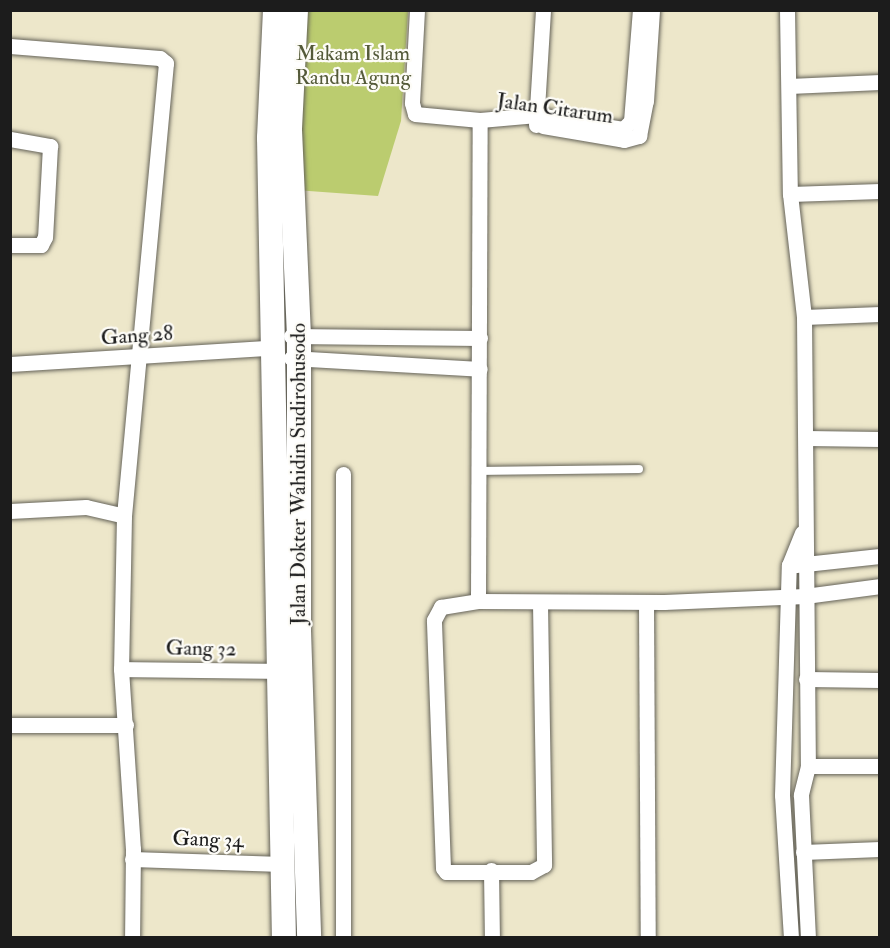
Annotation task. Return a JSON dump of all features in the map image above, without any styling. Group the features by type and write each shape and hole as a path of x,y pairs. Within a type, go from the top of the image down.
{"highway":[{"name":"Jalan Dokter Wahidin Sudirohusodo","path":"275,10 269,138 284,938"},
{"name":"Jalan Dokter Wahidin Sudirohusodo","path":"296,10 290,130 299,347 299,631 309,938"}],"street":[{"name":"Jalan Citarum","path":"417,10 413,111 417,115 480,120 537,120 582,128 624,140 639,136 645,110 652,10"},
{"path":"537,120 543,10"},
{"path":"582,128 623,129 630,124 640,10"},
{"path":"787,10 790,194 804,317 806,438 805,565 797,595 782,795 791,938"},
{"path":"10,46 160,58 166,63 136,357 124,516 121,669 133,854 132,938"},
{"path":"789,86 879,82"},
{"path":"478,601 480,120"},
{"path":"10,139 50,146 45,237 41,245 10,245"},
{"path":"790,194 879,191"},
{"path":"804,317 879,314"},
{"path":"272,347 299,347 393,337 480,338"},
{"path":"391,363 393,337"},
{"path":"272,347 299,347 391,363 480,369"},
{"name":"Gang 28","path":"10,364 272,347"},
{"path":"806,438 879,439"},
{"path":"343,474 344,938"},
{"path":"10,511 86,507 124,516"},
{"path":"805,525 789,565 797,595 806,679 808,766 801,795 808,938"},
{"path":"789,565 879,556"},
{"path":"540,603 544,865 536,871 448,872 443,868 434,620 441,607 448,604 478,601 646,602 797,595 879,586"},
{"path":"646,602 648,938"},
{"name":"Gang 32","path":"121,669 279,671"},
{"path":"806,679 879,680"},
{"path":"10,725 126,725"},
{"path":"808,766 879,766"},
{"path":"782,795 801,795"},
{"path":"803,852 879,849"},
{"name":"Gang 34","path":"133,854 282,859"},
{"path":"491,870 492,938"}],"lane":[{"path":"479,471 639,469"}],"green space":[{"name":"Makam Islam Randu Agung","path":"304,11 408,11 401,121 378,196 295,190"}]}
